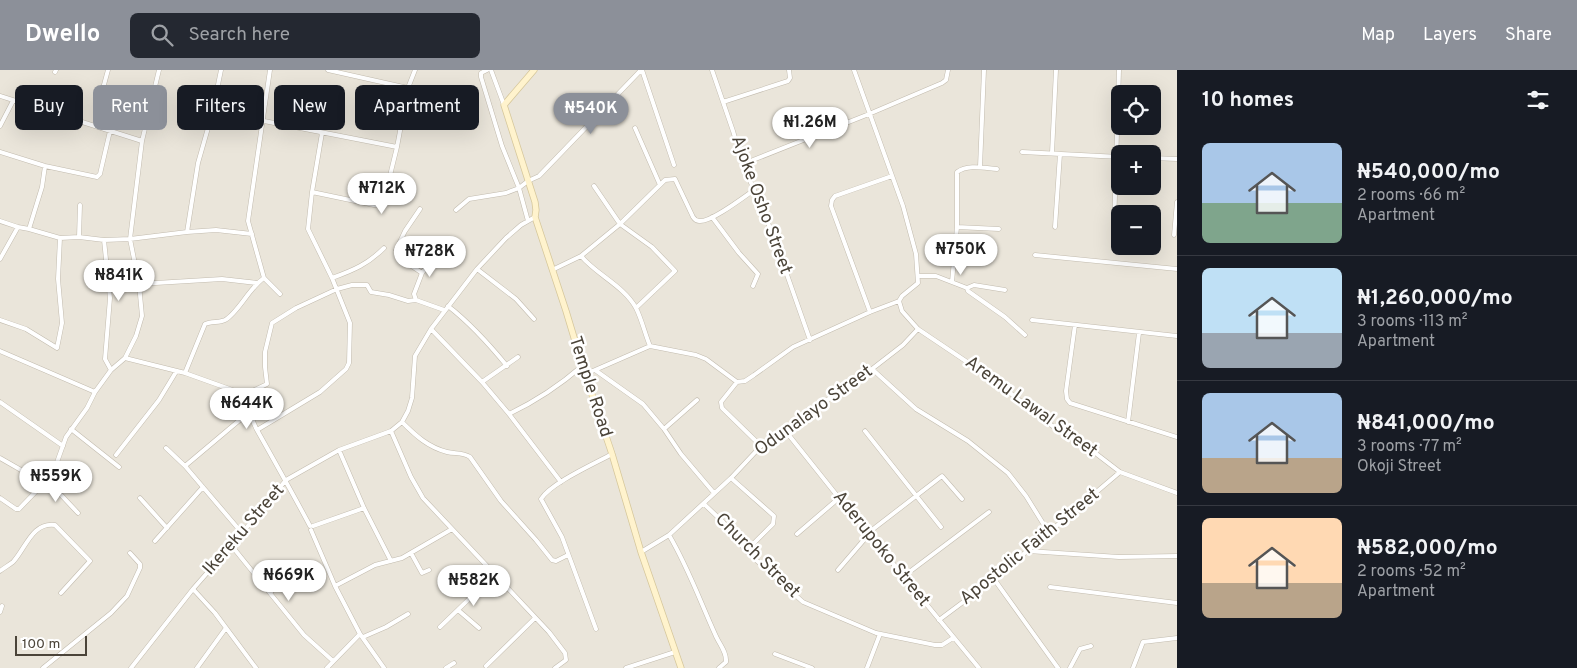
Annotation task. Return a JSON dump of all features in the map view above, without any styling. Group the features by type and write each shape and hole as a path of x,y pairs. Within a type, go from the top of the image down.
{"street":[{"path":"104,85 108,70"},
{"path":"0,498 16,509 19,509 47,480 56,465 66,437 111,370 125,358 136,336 142,316 139,284 130,239 142,141 158,70"},
{"path":"187,232 198,162 222,70"},
{"path":"270,70 264,121 397,148"},
{"path":"328,70 396,85"},
{"path":"409,85 415,70"},
{"path":"528,221 519,188 502,146 481,73 489,70 504,105 534,70"},
{"path":"456,210 469,199 506,193 519,188 539,176 642,70 674,165"},
{"name":"Ajoke Osho Street","path":"712,70 742,164 773,235 810,340"},
{"path":"723,102 788,81 790,78 788,70"},
{"path":"761,446 722,408 721,402 737,382 750,378 793,347 899,301 902,296 918,283 916,254 903,206 854,70"},
{"path":"742,164 869,114 946,80 948,70"},
{"path":"980,167 984,70"},
{"path":"1052,153 1056,70"},
{"path":"1118,70 1118,145"},
{"path":"0,96 142,141"},
{"path":"0,126 13,101"},
{"name":"Temple Road","path":"504,105 535,202 535,217 612,454 641,552 681,668"},
{"path":"635,128 660,185"},
{"path":"263,130 248,221 264,278 280,294"},
{"path":"312,192 381,206 400,130"},
{"path":"0,154 97,177 100,174 110,131"},
{"path":"257,430 320,392 346,369 350,355 350,323 335,284 308,229 322,133"},
{"path":"1022,152 1111,157"},
{"path":"1055,227 1060,154"},
{"path":"1161,158 1177,159"},
{"path":"29,229 42,187 45,166"},
{"path":"952,282 958,228 957,172 962,168 980,167 997,169"},
{"path":"870,312 831,206 835,196 892,176"},
{"path":"552,270 581,256 620,224 665,180 675,179 696,221 701,222 712,218 754,190"},
{"path":"594,186 620,224 652,247 675,271 636,308"},
{"path":"1174,235 1177,202"},
{"path":"79,237 80,205"},
{"path":"420,209 405,231 396,250 401,259 422,273"},
{"name":"Ikereku Street","path":"131,668 193,589 242,534 286,480 339,450 391,431 402,422 412,398 415,356 431,329 477,269 506,238 535,217"},
{"path":"712,218 758,274 753,286"},
{"path":"0,221 60,238 130,239 216,230 252,234"},
{"path":"0,259 18,227"},
{"path":"958,228 1000,229"},
{"path":"0,320 26,329 54,348 58,346 62,323 58,279 60,238"},
{"path":"104,240 110,298 105,359 111,370"},
{"path":"416,300 414,294 422,273 448,240"},
{"path":"242,396 267,384 264,366 265,352 272,323 335,284 372,259 384,248"},
{"path":"1035,255 1177,270"},
{"path":"581,256 616,287 636,308 650,346"},
{"path":"477,269 516,299 534,319"},
{"path":"918,276 936,276 966,288 1005,317 1025,336"},
{"path":"185,373 205,324 220,322 229,317 257,283 264,278"},
{"path":"139,284 222,279 257,283"},
{"path":"335,284 366,285 371,292 408,301 416,300 444,310"},
{"path":"966,288 974,285 1005,290"},
{"name":"Aremu Lawal Street","path":"899,301 902,312 918,329 991,378 1055,428 1090,449 1120,472 1177,494"},
{"path":"448,306 484,338 507,366"},
{"path":"1032,320 1177,336"},
{"path":"1075,325 1066,391 1070,403 1177,437"},
{"path":"431,329 482,382 561,482"},
{"name":"Odunalayo Street","path":"641,552 669,535 731,478 761,446 872,369 903,345 918,329"},
{"path":"1128,422 1139,333"},
{"path":"585,374 650,346 696,355 706,359 737,382"},
{"path":"0,351 74,381 95,392"},
{"path":"482,382 518,357"},
{"path":"125,358 185,373 238,392 242,396 248,413 311,527 335,586 361,636 384,668"},
{"path":"509,414 535,401 564,382 582,366"},
{"path":"872,369 916,409 968,441 1008,474 1026,496 1049,533"},
{"path":"595,370 643,404 714,494"},
{"path":"116,455 159,400 176,372"},
{"path":"664,429 697,400"},
{"path":"0,402 63,446"},
{"path":"185,466 248,413"},
{"path":"402,422 426,444 452,453 466,454 470,457 501,501 552,560 556,561 568,555"},
{"path":"71,429 119,467"},
{"name":"Aderupoko Street","path":"784,429 978,668"},
{"path":"391,431 411,477 423,498 549,632 566,657 566,660 555,668"},
{"path":"865,431 941,527"},
{"path":"166,448 185,466 242,534"},
{"path":"339,450 364,508 391,561"},
{"path":"596,629 562,537 541,499 561,482 612,454"},
{"path":"0,458 21,470"},
{"name":"Apostolic Faith Street","path":"939,620 994,579 1120,472"},
{"path":"838,570 868,533 942,476 962,500"},
{"path":"731,478 774,516 772,524 746,551"},
{"path":"47,480 78,513"},
{"path":"155,541 202,487"},
{"path":"140,498 167,528"},
{"path":"797,534 839,498"},
{"name":"Church Street","path":"704,504 723,522 746,551 803,602 880,634 935,645 942,645 953,638"},
{"path":"311,527 364,508"},
{"path":"904,576 989,512"},
{"path":"0,571 13,562 31,536 44,525 55,525 90,560 90,563 61,593"},
{"path":"335,586 375,565 411,553 452,529"},
{"path":"669,535 682,558 716,637 727,657 726,662 721,668"},
{"path":"231,545 304,635 333,661"},
{"path":"1028,551 1119,557 1177,556"},
{"path":"43,668 111,613 127,596 140,568 140,564 130,553"},
{"path":"411,553 422,573 429,570"},
{"path":"270,593 295,566"},
{"path":"440,627 495,574"},
{"path":"994,579 1058,668"},
{"path":"1050,587 1177,602"},
{"path":"193,589 256,668"},
{"path":"0,612 2,606"},
{"path":"458,610 480,628"},
{"path":"327,668 361,636 386,628 408,614"},
{"path":"486,666 535,618"},
{"path":"197,668 226,628"},
{"path":"867,668 880,634"},
{"path":"1133,668 1143,642 1177,638"},
{"path":"1070,668 1080,649 1091,646"},
{"path":"626,668 675,652"},
{"path":"775,654 812,668"},
{"path":"446,668 454,663"}],"shaded area":[{"path":"0,70 1177,70 1177,668 0,668"}]}
